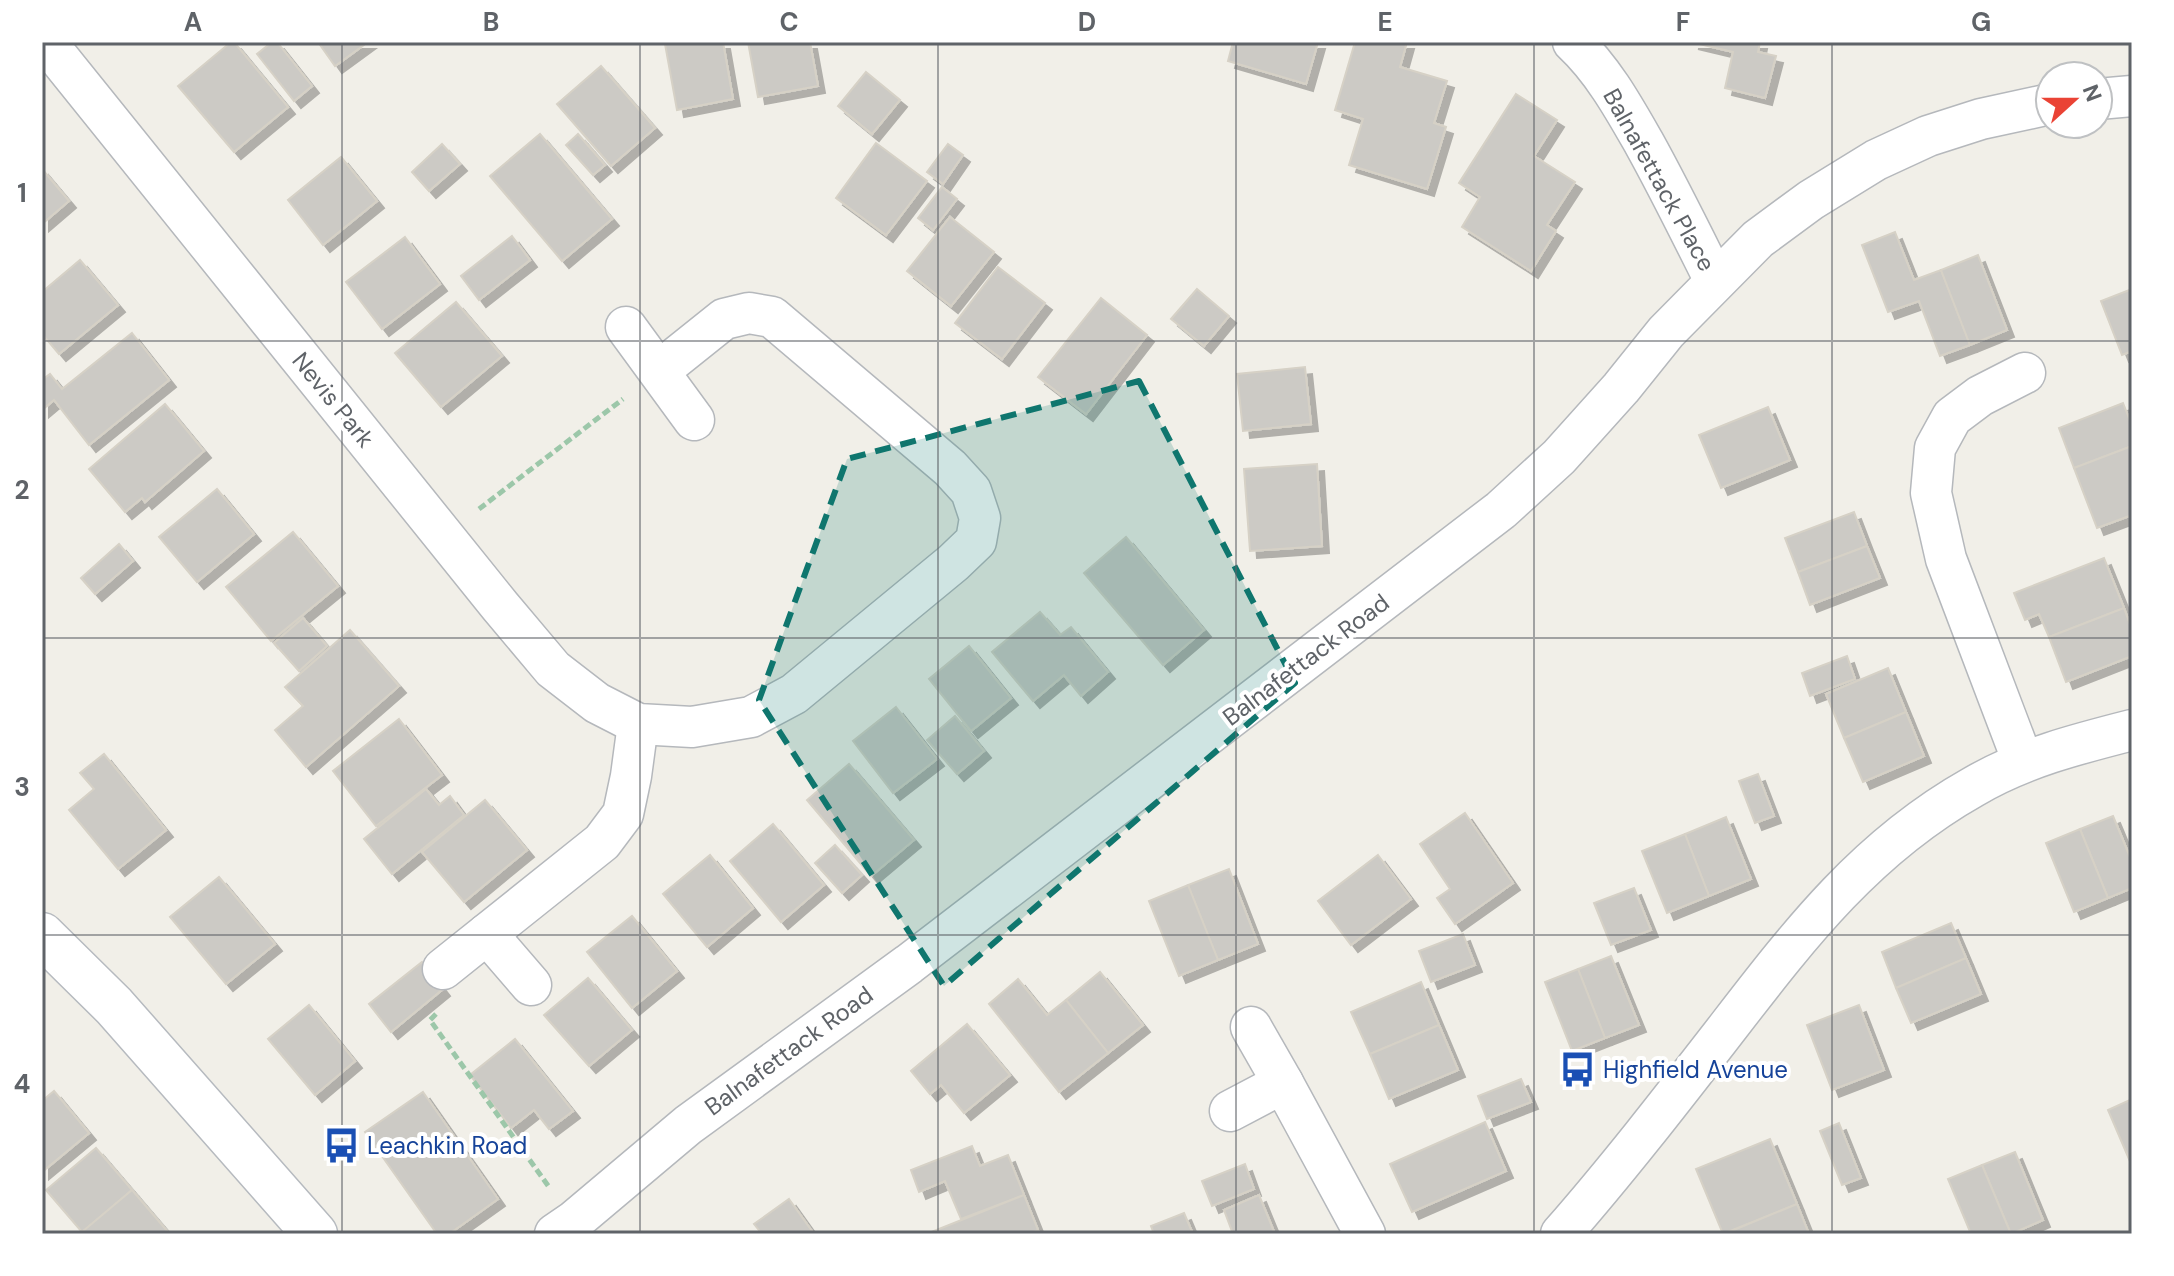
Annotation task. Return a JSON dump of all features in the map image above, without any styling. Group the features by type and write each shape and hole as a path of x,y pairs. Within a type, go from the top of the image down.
{"street":[{"name":"Balnafettack Place","path":"1573,42 1586,54 1626,111 1671,191 1715,281"},
{"name":"Nevis Park","path":"53,45 443,537 553,669 597,703 638,724 692,727 751,717 794,694 976,541 980,518 971,491 950,468 772,317 749,313 724,319 659,371"},
{"name":"Balnafettack Road","path":"555,1234 688,1125 921,954 1501,510 1559,457 1666,332 1758,239 1811,200 1876,160 1928,136 1981,119 2034,107"},
{"path":"626,327 694,420"},
{"path":"2023,762 1946,559 1931,493 1935,448 1952,417 1980,396 2025,373"},
{"path":"443,969 602,842 623,814 638,724"},
{"path":"1561,1234 1617,1170 1804,930 1881,851 1973,787 2023,762 2132,730"},
{"path":"487,934 531,985"},
{"path":"44,939 124,1017 315,1234"},
{"path":"1251,1027 1365,1234"},
{"path":"1230,1111 1283,1083"}],"path":[{"path":"443,537 659,371"},
{"path":"443,969 460,991 430,1020 554,1193"}],"highlighted area":[{"path":"1139,381 1295,683 944,986 759,700 847,459"}],"building":[{"path":"231,42 288,107 234,152 178,86"},
{"path":"272,42 277,42 312,86 294,101 257,54"},
{"path":"318,42 368,42 335,66"},
{"path":"723,42 733,99 677,110 665,44"},
{"path":"748,42 810,42 818,86 758,97"},
{"path":"1233,42 1318,42 1306,84 1228,61"},
{"path":"1355,42 1407,42 1400,67 1447,81 1434,123 1446,127 1427,189 1349,165 1363,119 1335,110"},
{"path":"1691,42 1760,42 1758,52 1776,56 1765,98 1725,88 1733,52"},
{"path":"601,66 655,128 611,166 557,104"},
{"path":"866,72 900,100 872,134 838,106"},
{"path":"1516,94 1557,120 1534,156 1575,182 1547,225 1556,231 1531,271 1462,227 1480,197 1459,183"},
{"path":"540,134 612,219 562,261 490,176"},
{"path":"578,134 605,165 593,175 566,145"},
{"path":"876,143 927,181 886,235 836,198"},
{"path":"442,144 460,164 429,191 412,172"},
{"path":"948,144 963,155 943,184 927,172"},
{"path":"341,157 377,201 323,245 288,200"},
{"path":"42,169 69,201 42,224"},
{"path":"942,187 957,199 933,230 918,218"},
{"path":"950,217 994,252 951,306 907,271"},
{"path":"1895,232 1914,280 1941,270 1970,345 1940,356 1919,301 1888,312 1862,245"},
{"path":"512,236 530,260 479,300 461,276"},
{"path":"405,237 440,284 382,329 346,282"},
{"path":"1978,255 2007,330 1970,345 1941,270"},
{"path":"80,260 118,305 59,354 42,334 42,292"},
{"path":"998,267 1045,303 1002,359 955,323"},
{"path":"1197,289 1229,316 1204,346 1171,319"},
{"path":"2132,289 2132,351 2122,355 2101,301"},
{"path":"1101,298 1147,335 1086,414 1038,377"},
{"path":"456,302 502,356 441,407 395,353"},
{"path":"132,333 169,380 89,445 54,400 42,410 42,380 50,374 62,389"},
{"path":"1305,367 1311,424 1243,431 1237,374"},
{"path":"2123,403 2132,426 2132,446 2074,468 2059,428"},
{"path":"165,404 204,451 145,502 142,498 125,512 89,469"},
{"path":"1768,407 1790,460 1721,488 1699,435"},
{"path":"2132,446 2132,515 2097,528 2074,468"},
{"path":"1317,464 1322,546 1250,551 1244,469"},
{"path":"217,489 254,534 197,582 159,537"},
{"path":"1854,512 1867,546 1798,572 1785,538"},
{"path":"293,532 338,586 271,641 226,587"},
{"path":"1126,537 1204,630 1163,665 1084,573"},
{"path":"119,544 133,561 95,594 81,578"},
{"path":"1867,546 1880,578 1810,605 1798,572"},
{"path":"2104,558 2124,608 2049,637 2039,614 2025,620 2014,593"},
{"path":"2124,608 2132,630 2132,656 2066,682 2049,637"},
{"path":"1040,612 1060,635 1071,627 1108,672 1081,696 1064,675 1033,701 992,652"},
{"path":"303,618 327,646 299,671 274,643"},
{"path":"350,630 399,686 306,767 275,730 303,706 285,687"},
{"path":"969,646 1011,698 971,731 929,679"},
{"path":"1847,656 1855,679 1810,696 1802,673"},
{"path":"1888,668 1906,712 1844,738 1826,694"},
{"path":"896,707 937,759 893,793 853,741"},
{"path":"1906,712 1924,756 1863,782 1844,738"},
{"path":"955,716 984,751 957,774 927,740"},
{"path":"399,719 442,775 376,826 333,771"},
{"path":"104,754 166,830 118,869 69,810 94,789 80,773"},
{"path":"849,764 914,840 871,876 807,800"},
{"path":"1758,774 1774,816 1755,823 1739,781"},
{"path":"426,789 439,805 450,796 464,815 392,874 364,839"},
{"path":"485,800 527,850 464,902 422,852"},
{"path":"1465,813 1513,883 1455,924 1437,898 1450,889 1420,844"},
{"path":"2113,816 2132,862 2132,888 2108,898 2080,829"},
{"path":"1726,817 1751,879 1709,896 1685,834"},
{"path":"773,824 824,885 781,922 730,861"},
{"path":"2080,829 2108,898 2074,912 2046,843"},
{"path":"1685,834 1709,896 1667,913 1642,851"},
{"path":"835,845 862,875 842,893 815,863"},
{"path":"710,855 753,908 707,947 663,894"},
{"path":"1378,855 1411,899 1351,945 1318,901"},
{"path":"1229,869 1258,944 1218,960 1188,885"},
{"path":"219,877 275,944 226,984 170,917"},
{"path":"1188,885 1218,960 1179,976 1149,901"},
{"path":"1634,888 1651,930 1611,945 1594,903"},
{"path":"632,916 677,971 632,1008 587,952"},
{"path":"1951,923 1966,958 1896,988 1882,952"},
{"path":"1463,934 1475,965 1431,982 1419,951"},
{"path":"1611,956 1639,1025 1605,1038 1578,969"},
{"path":"1966,958 1981,994 1911,1023 1896,988"},
{"path":"422,962 443,989 391,1032 369,1004"},
{"path":"1578,969 1605,1038 1572,1051 1545,982"},
{"path":"1100,972 1143,1025 1108,1053 1066,1000"},
{"path":"588,978 632,1030 589,1066 544,1015"},
{"path":"1018,979 1047,1015 1066,1000 1108,1053 1059,1092 989,1004"},
{"path":"1421,982 1439,1025 1370,1054 1351,1012"},
{"path":"309,1005 355,1061 315,1095 268,1039"},
{"path":"1859,1005 1884,1070 1832,1090 1807,1025"},
{"path":"967,1024 1010,1075 964,1113 941,1085 930,1094 911,1071"},
{"path":"1439,1025 1458,1070 1389,1099 1370,1054"},
{"path":"515,1039 573,1111 549,1129 534,1110 511,1128 470,1075"},
{"path":"1521,1079 1531,1102 1487,1119 1478,1096"},
{"path":"54,1091 89,1133 42,1172 42,1101"},
{"path":"423,1092 498,1199 449,1234 437,1234 365,1132"},
{"path":"2132,1099 2132,1166 2108,1110"},
{"path":"1485,1122 1506,1171 1412,1212 1390,1164"},
{"path":"1839,1123 1861,1178 1842,1185 1820,1131"},
{"path":"1770,1139 1797,1204 1723,1234 1696,1169"},
{"path":"972,1146 980,1166 1008,1155 1024,1195 961,1219 945,1181 919,1192 911,1170"},
{"path":"96,1148 132,1190 82,1232 46,1190"},
{"path":"2015,1152 2043,1220 2011,1234 1982,1165"},
{"path":"1245,1164 1254,1189 1212,1206 1202,1181"},
{"path":"1982,1165 2011,1234 1971,1234 1948,1179"},
{"path":"132,1190 168,1232 166,1234 82,1232"},
{"path":"1024,1195 1038,1230 1029,1234 929,1233"},
{"path":"1259,1195 1275,1234 1233,1234 1224,1210"},
{"path":"789,1199 814,1234 762,1234 754,1224"},
{"path":"1797,1204 1809,1234 1724,1234"},
{"path":"1184,1213 1193,1234 1154,1234 1151,1226"}],"place":[{"name":"Highfield Avenue","path":"1577,1070"},
{"name":"Leachkin Road","path":"341,1146"}]}
